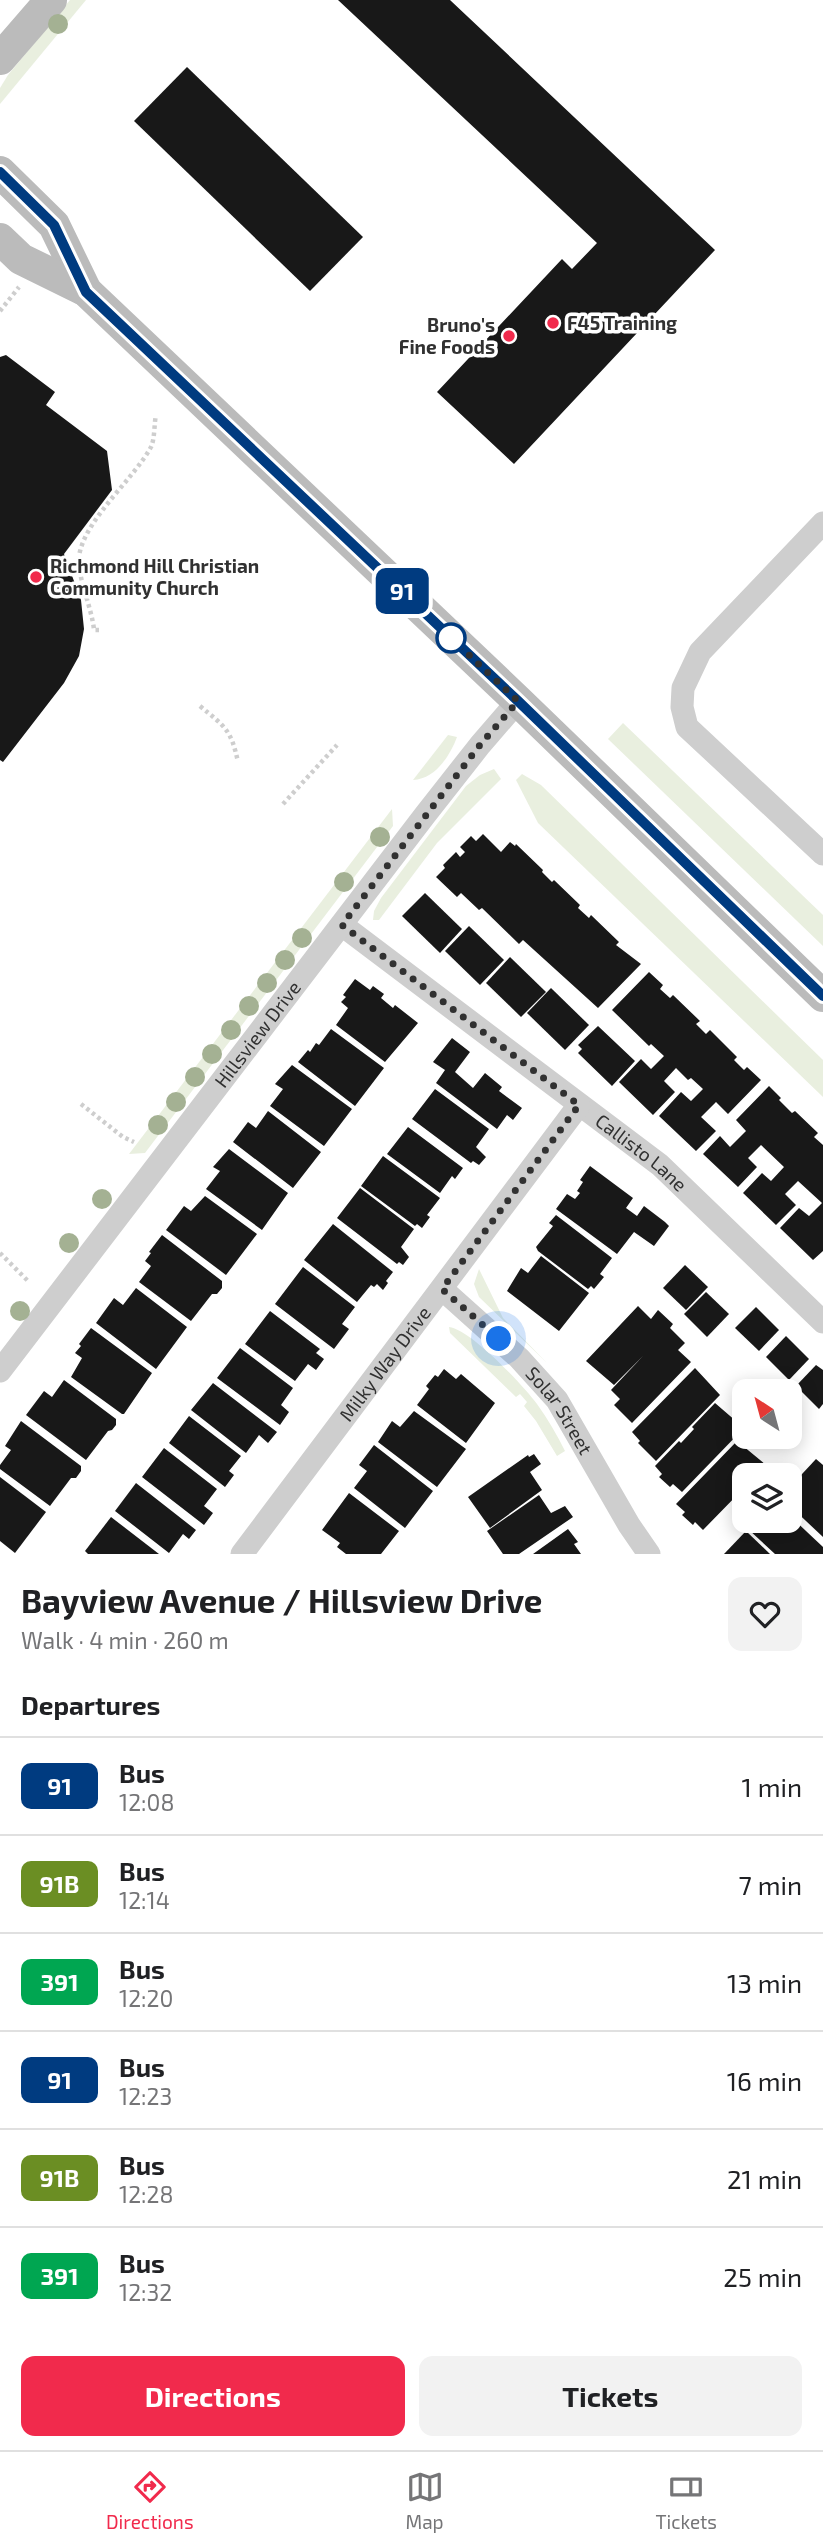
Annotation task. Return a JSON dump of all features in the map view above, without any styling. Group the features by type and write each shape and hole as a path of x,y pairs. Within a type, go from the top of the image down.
{"main road":[{"path":"0,59 51,0"},
{"path":"0,172 54,225 86,292"},
{"path":"0,239 21,259 86,292 518,701 823,996"}],"street":[{"path":"823,523 700,652 683,688 682,706 687,727 823,855"},
{"name":"Hillsview Drive","path":"0,1371 475,751 518,701"},
{"name":"Callisto Lane","path":"342,925 660,1165 823,1322"},
{"name":"Milky Way Drive","path":"253,1550 579,1105"},
{"name":"Solar Street","path":"442,1289 519,1358 557,1400 629,1525 649,1554"}],"path":[{"path":"0,311 20,286"},
{"path":"99,630 94,630 93,612 80,571 79,556 86,535 152,445 156,415"},
{"path":"200,706 222,724 233,738 238,762"},
{"path":"283,804 337,745"},
{"path":"81,1104 123,1137 134,1142"},
{"path":"0,1253 29,1282"}],"green space":[{"path":"70,0 86,0 0,104 0,88 8,75"},
{"path":"623,723 823,915 823,946 608,739"},
{"path":"448,735 457,737 446,759 428,776 413,780"},
{"path":"494,769 501,779 437,843 379,920 373,920 374,911 381,898 466,786 480,775"},
{"path":"522,774 541,785 823,1060 823,1097 538,823 516,780"},
{"path":"392,809 393,826 145,1153 129,1154"},
{"path":"479,1269 503,1318 547,1363 479,1297 474,1284"},
{"path":"449,1327 470,1337 520,1384 545,1415 565,1451 557,1456 524,1406 527,1402 520,1394 516,1397 450,1333"}],"building":[{"path":"338,0 450,0 715,250 514,464 437,392 562,259 572,269 597,243"},
{"path":"187,67 363,237 310,291 134,121"},
{"name":"Richmond Hill Christian Community Church","path":"6,355 55,392 46,405 107,451 112,490 64,554 81,600 84,629 79,656 64,683 3,762 0,760 0,357"},
{"path":"483,834 501,852 510,842 515,846 516,844 552,882 554,880 580,905 578,908 589,918 591,915 619,942 616,945 641,964 598,1008 523,940 519,944 482,908 479,910 461,893 457,897 436,877 456,852 460,857 465,852 460,847 471,836 476,841"},
{"path":"425,893 462,929 440,953 402,916"},
{"path":"469,926 504,960 480,985 445,951"},
{"path":"510,957 546,992 521,1017 486,983"},
{"path":"649,972 663,985 660,989 670,998 673,995 700,1021 696,1024 706,1034 710,1030 737,1057 734,1060 744,1070 747,1067 761,1080 728,1114 716,1102 701,1117 716,1131 696,1151 659,1116 681,1092 691,1101 703,1089 691,1078 688,1080 676,1068 664,1081 675,1092 653,1115 619,1082 641,1059 651,1069 664,1056 651,1044 649,1046 612,1010"},
{"path":"355,979 370,990 373,986 384,994 381,998 393,1008 395,1005 418,1023 385,1062 336,1025 348,1008 341,1002 346,997 343,995"},
{"path":"551,988 589,1025 565,1050 527,1013"},
{"path":"598,1026 635,1061 612,1086 578,1053 582,1049 578,1045"},
{"path":"331,1029 384,1068 355,1106 298,1062 316,1043 319,1045"},
{"path":"452,1038 470,1052 455,1072 473,1088 485,1073 502,1087 499,1091 522,1108 513,1120 507,1115 497,1129 436,1083 445,1070 433,1062"},
{"path":"292,1065 352,1109 324,1146 270,1106 283,1089 275,1084"},
{"path":"769,1086 792,1113 795,1111 818,1133 814,1137 823,1145 823,1251 813,1260 780,1228 799,1208 809,1216 822,1203 798,1181 785,1194 796,1205 776,1225 743,1193 762,1173 771,1181 784,1167 761,1145 748,1158 757,1167 738,1187 703,1154 720,1136 730,1147 746,1131 736,1120"},
{"path":"435,1089 489,1129 476,1147 486,1157 479,1165 473,1161 471,1163 412,1119"},
{"path":"268,1111 321,1152 293,1188 233,1142 248,1122 256,1128"},
{"path":"408,1127 463,1168 455,1179 452,1176 440,1193 387,1154"},
{"path":"229,1149 288,1193 262,1230 206,1189 220,1171 213,1167"},
{"path":"383,1156 440,1198 427,1215 430,1217 422,1228 417,1224 415,1226 361,1186"},
{"path":"590,1166 633,1198 626,1208 637,1216 644,1206 669,1226 654,1246 634,1232 617,1254 556,1209 567,1194 575,1199 580,1193 577,1191 583,1182 580,1180"},
{"path":"360,1188 414,1229 401,1247 409,1257 403,1265 399,1262 397,1264 337,1218"},
{"path":"205,1196 257,1234 226,1275 166,1230 184,1206 191,1211"},
{"path":"556,1215 612,1258 600,1274 604,1277 594,1289 591,1286 588,1289 538,1251 536,1247 553,1226 549,1223"},
{"path":"333,1224 393,1272 383,1290 377,1284 374,1287 371,1285 357,1302 304,1260"},
{"path":"162,1235 222,1281 222,1288 217,1294 212,1294 191,1321 139,1282 151,1266 145,1261 151,1253 149,1252"},
{"path":"541,1256 589,1293 559,1331 507,1291 521,1268 528,1273"},
{"path":"685,1265 708,1287 686,1310 663,1288"},
{"path":"303,1267 355,1307 342,1324 349,1329 334,1349 275,1304"},
{"path":"136,1288 187,1327 156,1369 96,1323 114,1298 123,1305"},
{"path":"706,1292 729,1314 707,1337 684,1314"},
{"path":"638,1306 651,1319 658,1310 673,1324 670,1328 685,1343 678,1350 691,1362 632,1423 614,1405 620,1399 611,1390 643,1356 614,1385 586,1361"},
{"path":"756,1307 779,1330 759,1351 735,1328"},
{"path":"270,1311 320,1349 316,1353 324,1359 316,1370 308,1364 295,1381 245,1344"},
{"path":"91,1328 152,1373 124,1414 71,1377 82,1358 75,1353"},
{"path":"786,1336 809,1359 788,1379 766,1357"},
{"path":"240,1348 293,1388 281,1405 289,1412 280,1425 217,1378"},
{"path":"816,1365 823,1370 823,1404 819,1409 802,1392 802,1380"},
{"path":"695,1368 720,1395 656,1461 638,1443 640,1441 632,1432"},
{"path":"444,1369 456,1379 461,1374 495,1403 466,1443 417,1405 429,1389 426,1386"},
{"path":"64,1380 116,1419 116,1425 108,1431 86,1460 26,1415 44,1391 52,1397"},
{"path":"213,1383 277,1432 268,1443 259,1435 246,1453 191,1410"},
{"path":"715,1403 732,1418 732,1440 682,1492 673,1484 670,1487 659,1477 662,1474 655,1466 679,1441 681,1443 694,1429 692,1427"},
{"path":"414,1411 466,1449 437,1487 378,1442 392,1421 400,1427"},
{"path":"189,1416 241,1456 229,1471 234,1475 225,1487 169,1443"},
{"path":"21,1421 81,1466 76,1478 71,1478 50,1506 0,1469 11,1450 5,1446"},
{"path":"374,1445 433,1491 405,1528 354,1488 367,1471 359,1465"},
{"path":"732,1446 732,1449 747,1449 764,1463 732,1463 732,1500 703,1530 682,1515 685,1512 676,1504"},
{"path":"164,1448 217,1489 204,1506 213,1513 204,1525 142,1477"},
{"path":"534,1454 541,1464 530,1472 542,1490 490,1528 468,1497 528,1455 529,1457"},
{"path":"816,1459 823,1465 823,1537 802,1517 802,1474"},
{"path":"0,1477 46,1512 15,1553 0,1541"},
{"path":"136,1483 196,1530 189,1539 183,1534 169,1553 115,1511"},
{"path":"349,1493 399,1531 381,1554 346,1554 337,1547 340,1543 322,1530"},
{"path":"539,1495 551,1513 565,1506 573,1517 519,1554 503,1554 487,1531"},
{"path":"111,1517 159,1554 88,1554 85,1551"},
{"path":"802,1527 823,1547 823,1554 775,1554 752,1533 802,1533"},
{"path":"568,1529 578,1542 574,1544 581,1554 533,1554"},
{"path":"744,1533 748,1533 770,1554 724,1554"}],"bus line":[{"name":"91","path":"0,172 54,225 86,292 518,701 823,996"}],"place":[{"name":"F45 Training","path":"553,323"},
{"name":"Bruno's Fine Foods","path":"509,336"},
{"name":"Richmond Hill Christian Community Church","path":"36,577"}],"route":[{"path":"451,638 518,701 480,745 342,925 579,1105 442,1289 499,1339"}]}
